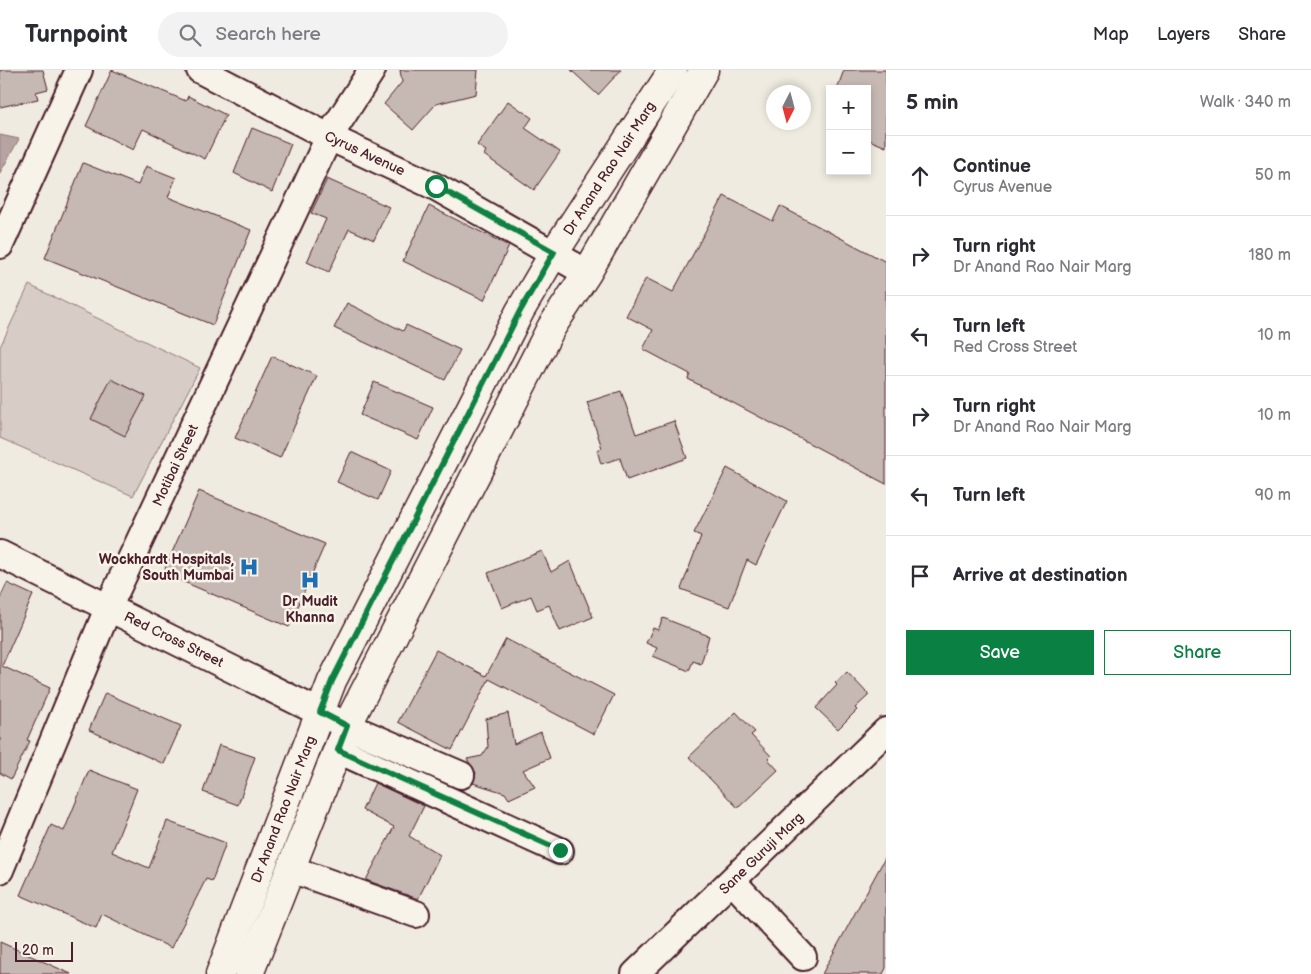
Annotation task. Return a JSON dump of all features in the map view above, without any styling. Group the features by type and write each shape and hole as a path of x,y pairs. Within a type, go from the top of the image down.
{"main road":[{"name":"Dr Anand Rao Nair Marg","path":"220,974 332,681 350,645 520,311 554,252 673,70"},
{"name":"Dr Anand Rao Nair Marg","path":"249,974 342,738 551,328 587,273 704,70"}],"street":[{"path":"0,246 79,70"},
{"name":"Cyrus Avenue","path":"200,70 329,138 436,186 554,252 587,273"},
{"name":"Motibai Street","path":"0,870 109,606 329,138 372,70"},
{"name":"Red Cross Street","path":"0,554 109,606 320,712 342,738"},
{"name":"Sane Guruji Marg","path":"635,974 733,882 886,731"},
{"path":"342,738 461,775"},
{"path":"342,738 560,850"},
{"path":"291,869 416,914"},
{"path":"733,882 803,957"}],"shaded area":[{"path":"0,135 19,139 0,173"},
{"path":"29,285 200,368 133,496 0,438 0,347"}],"building":[{"path":"0,70 43,70 48,89 36,92 38,99 0,107"},
{"path":"112,70 186,101 188,96 226,115 205,159 143,129 133,150 86,126"},
{"path":"400,70 478,70 476,94 436,104 413,130 384,104 402,82"},
{"path":"571,70 621,70 598,95"},
{"path":"844,70 886,70 886,147 871,141 871,85 838,85"},
{"path":"508,101 532,118 525,128 560,152 534,190 484,155 486,151 477,145"},
{"path":"252,128 291,144 272,192 234,173"},
{"path":"83,163 138,185 146,166 176,178 168,197 251,230 213,325 45,258"},
{"path":"327,179 389,207 374,240 349,229 329,272 307,262 326,219 311,213"},
{"path":"724,196 773,221 780,206 886,262 886,484 688,379 690,374 643,349 653,330 626,316 646,278 673,292"},
{"path":"429,206 509,246 484,300 403,261"},
{"path":"347,303 403,331 406,325 460,350 445,380 334,328"},
{"path":"272,356 317,376 280,458 235,438"},
{"path":"111,379 146,396 125,436 91,419"},
{"path":"374,382 433,407 418,440 360,415"},
{"path":"621,391 636,434 674,421 687,458 627,480 620,458 601,464 597,450 602,448 587,402"},
{"path":"351,452 391,471 378,500 337,482"},
{"path":"727,468 787,501 756,565 747,560 729,607 681,589 701,536 694,533"},
{"path":"199,491 325,544 289,627 163,573"},
{"path":"542,551 551,572 570,561 593,617 560,631 549,605 537,610 531,596 502,608 488,573"},
{"path":"7,583 33,595 2,666 50,688 27,740 30,741 11,779 0,773 0,598"},
{"path":"663,618 709,636 701,664 693,661 689,671 653,656 657,648 646,643 653,628 658,630"},
{"path":"506,639 614,695 594,734 489,679 452,750 398,722 436,650 486,676"},
{"path":"847,672 869,695 855,708 857,710 838,729 816,708 837,685 835,683"},
{"path":"105,693 181,726 164,764 89,730"},
{"path":"736,712 755,732 751,735 771,756 768,759 778,770 738,808 689,757"},
{"path":"508,713 514,744 541,732 550,758 523,770 535,787 509,799 505,793 473,783 476,773 467,759 482,756 488,747 486,719"},
{"path":"219,745 255,757 238,805 203,792"},
{"path":"89,770 137,789 112,852 149,868 167,821 226,843 212,881 206,879 171,948 102,914 96,928 20,895 51,825 64,831"},
{"path":"375,783 424,806 409,836 440,855 418,899 366,880 394,827 362,810"},
{"path":"886,856 886,968 883,974 822,974"},
{"path":"0,942 71,974 0,974"}],"place":[{"name":"Wockhardt Hospitals, South Mumbai","path":"249,567"},
{"name":"Dr Mudit Khanna","path":"310,580"}],"route":[{"path":"436,186 554,252 520,311 332,681 320,712 347,726 338,750 560,850"}]}
